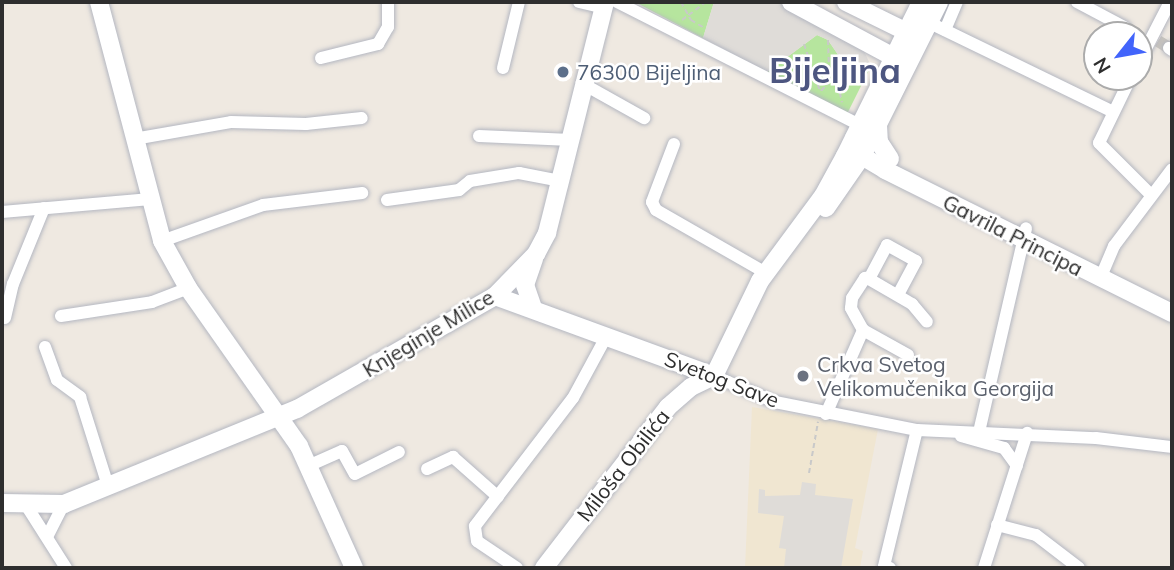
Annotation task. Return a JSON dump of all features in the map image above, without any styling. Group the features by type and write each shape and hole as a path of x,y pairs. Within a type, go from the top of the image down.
{"street":[{"path":"99,2 162,241 188,288 279,417 308,466 354,568"},
{"path":"321,58 378,44 388,27 388,2"},
{"path":"503,68 519,2"},
{"path":"579,2 609,4 788,89 843,118 860,143"},
{"path":"791,2 902,61"},
{"path":"846,2 926,31 1113,112"},
{"path":"921,2 926,31"},
{"path":"926,31 939,2"},
{"path":"839,192 860,143 902,61 926,31 957,2"},
{"path":"1077,2 1113,21"},
{"path":"1157,43 1170,2"},
{"name":"Knjeginje Milice","path":"64,504 279,417 495,296 536,254 547,233 584,85 609,4"},
{"path":"584,85 644,118"},
{"path":"1124,91 1099,143 1151,195"},
{"path":"134,139 231,122 306,124 362,118"},
{"path":"479,136 572,140"},
{"path":"795,236 839,192 862,175 887,165 880,142 860,143"},
{"path":"714,376 766,273 860,143"},
{"name":"Gavrila Principa","path":"860,143 887,165 1103,273 1172,313"},
{"path":"674,144 652,202 656,210 766,273"},
{"path":"1103,273 1114,246 1172,169"},
{"path":"387,200 460,190 470,180 519,173 561,181"},
{"path":"162,241 263,205 362,194"},
{"path":"2,212 150,199"},
{"path":"5,318 13,284 44,208"},
{"path":"979,432 1024,233"},
{"path":"869,279 887,245 916,261 898,295"},
{"path":"533,309 525,285 536,254"},
{"name":"Gavrila Principa","path":"1103,273 1172,300"},
{"path":"908,355 863,330 851,303 865,278 898,295 927,322"},
{"path":"61,316 152,302 188,288"},
{"name":"Svetog Save","path":"495,296 714,376 775,402 823,413 954,434 1027,433 1172,447"},
{"path":"823,413 863,330"},
{"path":"517,568 473,535 498,496 573,398 606,337"},
{"path":"45,347 57,380 80,397 108,486"},
{"path":"676,362 682,374 681,394"},
{"name":"Miloša Obilića","path":"544,568 681,394 714,376"},
{"path":"890,568 884,566 917,430"},
{"path":"984,568 1027,433"},
{"path":"954,434 1004,448 1017,466"},
{"path":"308,466 342,451 355,474 399,452"},
{"path":"427,470 453,457 498,496"},
{"path":"2,503 64,504 48,535"},
{"path":"26,505 48,535 66,568"},
{"path":"997,525 1036,535 1079,568"}],"path":[{"path":"681,2 690,18 706,29"},
{"path":"690,18 706,2"},
{"path":"828,40 829,72"},
{"path":"804,44 820,91 817,106"},
{"path":"782,61 816,76"},
{"path":"788,89 816,76 847,68"},
{"path":"820,91 839,70"},
{"path":"836,76 842,92 843,118"},
{"path":"809,473 823,413"}],"shaded area":[{"path":"714,2 779,2 863,49 871,66 847,68 828,40 817,35 767,72 703,38"},
{"path":"752,407 878,429 855,548 863,551 860,568 745,568"},
{"path":"802,482 816,484 815,495 853,499 841,568 784,568 786,549 779,548 784,516 758,513 759,489 765,490 765,496 800,495"}],"green space":[{"path":"635,2 714,2 703,38"},
{"path":"817,35 828,40 847,68 871,66 846,116 767,72"}],"tunnel":[{"path":"1158,41 1169,48"}],"place":[{"name":"76300 Bijeljina","path":"563,72"},
{"name":"Crkva Svetog Velikomučenika Georgija","path":"803,376"}],"district":[{"name":"Bijeljina","path":"835,70"}]}
